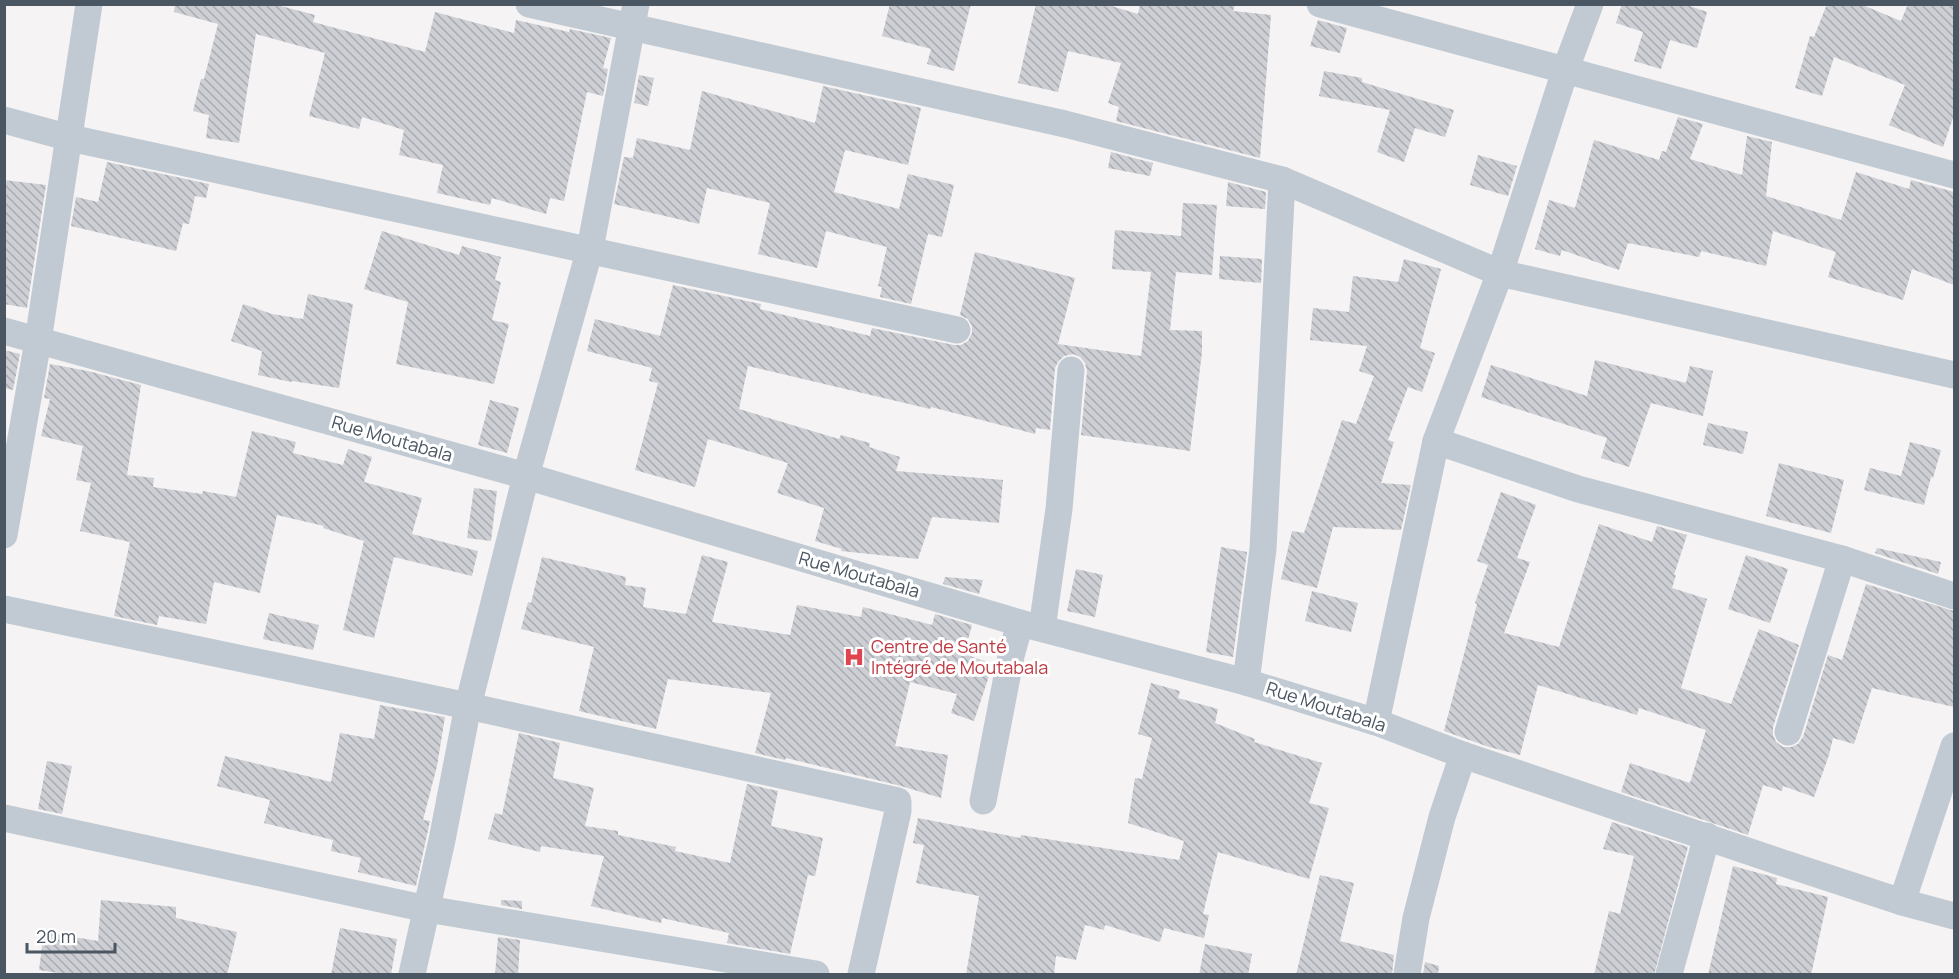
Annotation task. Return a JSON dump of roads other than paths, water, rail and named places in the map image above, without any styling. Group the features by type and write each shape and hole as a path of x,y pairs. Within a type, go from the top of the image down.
{"street":[{"path":"4,535 38,341 89,4"},
{"path":"529,4 633,15 1282,180 1500,273 1954,375"},
{"path":"1320,4 1954,175"},
{"path":"1376,722 1437,441 1500,273 1565,71 1590,4"},
{"path":"412,975 468,706 526,476 590,249 633,15"},
{"path":"4,120 70,138 957,330"},
{"path":"1246,682 1263,549 1282,180"},
{"name":"Rue Moutabala","path":"4,331 526,476 1031,625 1246,682 1376,722 1463,755 1902,902 1954,916"},
{"path":"983,801 1011,656 1031,625 1059,509 1071,370"},
{"path":"1437,441 1578,489 1842,559 1954,596"},
{"path":"1788,732 1842,559"},
{"path":"4,609 468,706 898,801 898,811 861,975"},
{"path":"1902,902 1954,746"},
{"path":"1407,975 1419,907 1442,817 1463,755"},
{"path":"4,818 427,909 816,975"},
{"path":"1669,975 1707,836"}],"place":[{"name":"Centre de Santé Intégré de Moutabala","path":"854,657"}]}
